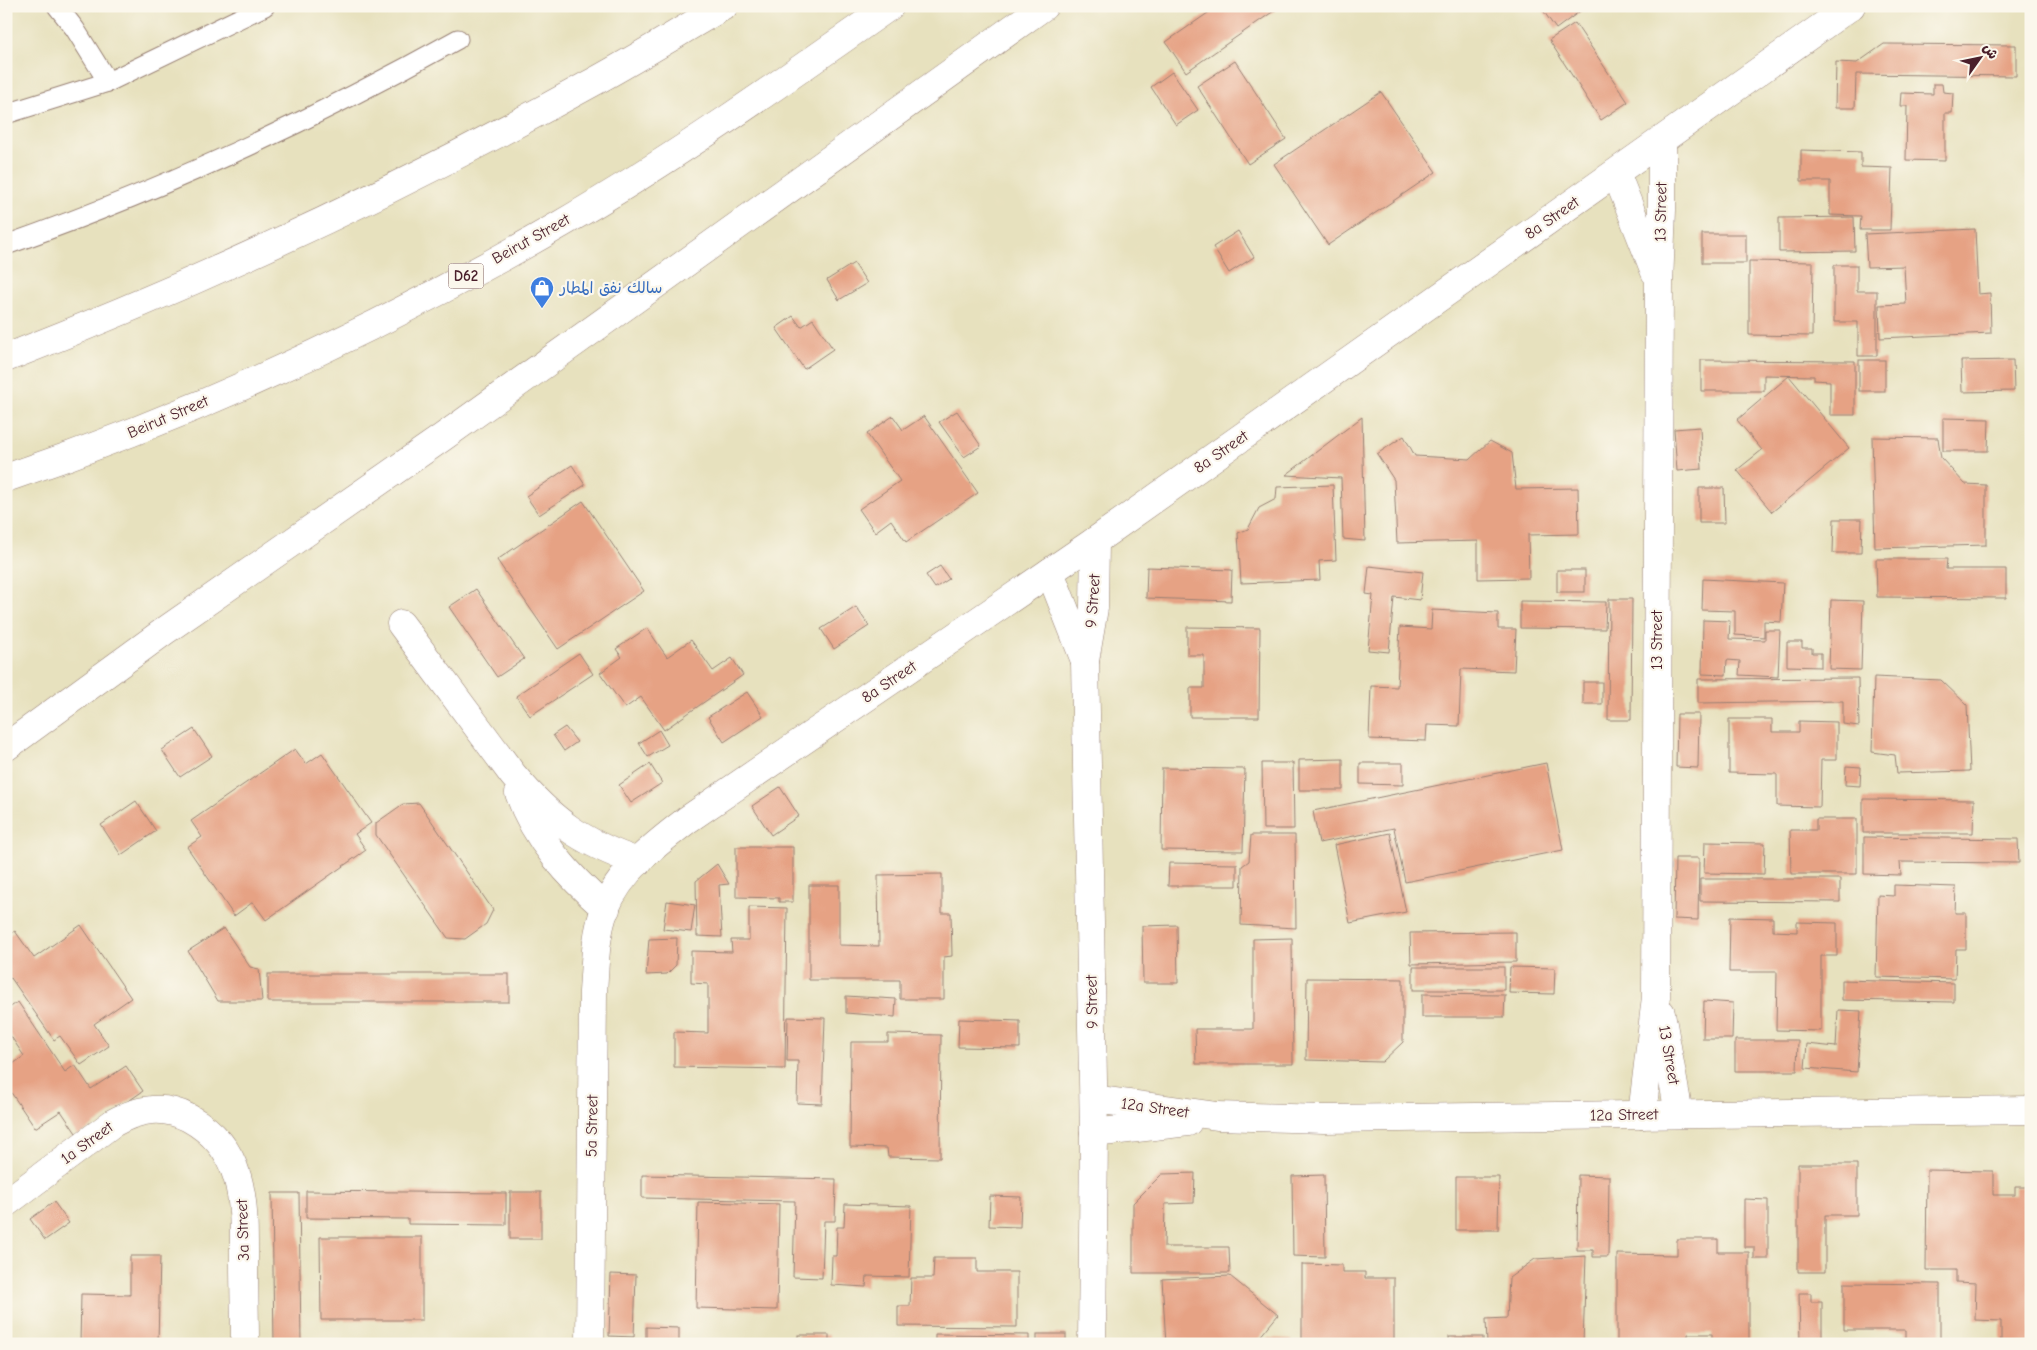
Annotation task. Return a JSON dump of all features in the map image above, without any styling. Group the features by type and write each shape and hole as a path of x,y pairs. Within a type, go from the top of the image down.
{"street":[{"path":"6,358 86,327 221,269 356,206 474,146 589,84 724,6"},
{"name":"Beirut Street","path":"6,478 130,434 236,388 343,339 447,286 561,224 656,166 890,6"},
{"path":"6,747 166,630 443,438 1044,6"},
{"name":"8a Street","path":"606,909 624,878 638,862 687,820 1095,541 1851,6"},
{"name":"13 Street","path":"1642,1115 1656,997 1659,282 1662,141"},
{"name":"13 Street","path":"1616,173 1659,282"},
{"name":"9 Street","path":"1092,1344 1094,1100 1085,660 1094,608 1095,541"},
{"name":"9 Street","path":"1050,572 1085,660"},
{"path":"401,624 513,775 533,799 556,820 581,837 608,851 638,862"},
{"path":"513,775 524,807 545,843 559,863 581,887 606,909"},
{"name":"5a Street","path":"590,1344 593,992 600,932 606,909"},
{"name":"13 Street","path":"1656,997 1667,1044 1679,1114"},
{"name":"12a Street","path":"1094,1100 1217,1116 1432,1119 2031,1110"},
{"name":"1a Street","path":"6,1203 113,1123 128,1115 144,1110 164,1110 179,1113"},
{"name":"3a Street","path":"179,1113 200,1124 218,1141 231,1160 240,1183 244,1206 245,1344"},
{"name":"12a Street","path":"1094,1133 1217,1116"}],"lane":[{"path":"56,6 75,29 108,82"},
{"path":"6,114 108,82 265,6"},
{"path":"6,245 137,196 226,158 314,116 458,38"}],"building":[{"path":"1218,6 1281,6 1186,72 1166,42"},
{"path":"1540,6 1587,6 1556,29"},
{"path":"1575,23 1628,102 1601,120 1549,40"},
{"path":"1884,44 2016,45 2016,76 1856,74 1855,108 1835,108 1836,62 1857,63"},
{"path":"1235,61 1286,139 1248,164 1197,86"},
{"path":"1172,72 1198,110 1176,125 1151,87"},
{"path":"1933,84 1942,84 1943,92 1953,93 1952,113 1945,113 1945,161 1906,160 1907,106 1900,106 1901,93 1933,94"},
{"path":"1381,92 1436,172 1328,245 1274,164"},
{"path":"1801,150 1861,152 1861,167 1892,168 1890,230 1860,230 1861,216 1830,215 1830,181 1801,181"},
{"path":"1854,217 1855,251 1779,252 1779,218"},
{"path":"1975,229 1978,294 1990,293 1991,333 1880,338 1879,305 1906,304 1904,266 1867,267 1865,234"},
{"path":"1238,231 1254,257 1229,273 1213,247"},
{"path":"1702,234 1746,234 1746,263 1702,263"},
{"path":"1749,261 1813,262 1812,336 1749,335"},
{"path":"854,263 867,283 839,300 827,280"},
{"path":"1834,265 1857,265 1857,291 1877,291 1877,356 1858,356 1858,322 1834,322"},
{"path":"793,316 801,327 813,319 833,349 804,369 776,328"},
{"path":"1701,360 1855,361 1855,415 1830,415 1830,381 1814,380 1814,376 1764,375 1764,391 1701,391"},
{"path":"1859,360 1885,360 1885,391 1859,391"},
{"path":"2013,360 2014,391 1962,392 1961,361"},
{"path":"1789,376 1849,448 1772,512 1737,470 1762,450 1737,420"},
{"path":"957,411 981,446 964,457 939,422"},
{"path":"893,416 903,430 924,416 978,493 906,542 891,520 875,532 859,509 900,481 867,434"},
{"path":"1362,417 1365,541 1343,539 1341,478 1286,475"},
{"path":"1943,418 1989,419 1988,451 1943,451"},
{"path":"1700,427 1702,469 1677,471 1674,429"},
{"path":"1404,436 1415,456 1470,459 1490,441 1512,453 1516,489 1578,488 1579,534 1528,535 1529,578 1478,579 1478,541 1397,543 1394,480 1377,454"},
{"path":"1872,437 1938,438 1941,458 1965,484 1986,485 1986,545 1875,548"},
{"path":"572,465 585,485 539,515 526,496"},
{"path":"1333,485 1336,560 1319,561 1320,580 1241,583 1238,533 1248,529 1259,508 1276,499 1277,487"},
{"path":"1699,488 1724,488 1725,523 1699,523"},
{"path":"583,501 644,591 558,649 497,560"},
{"path":"1834,519 1862,519 1861,553 1833,553"},
{"path":"1876,559 1947,559 1946,569 2006,569 2006,598 1877,597"},
{"path":"940,566 949,579 935,588 926,575"},
{"path":"1369,566 1423,572 1420,600 1394,597 1389,652 1368,650 1373,595 1366,594"},
{"path":"1147,567 1232,570 1231,601 1146,598"},
{"path":"1557,570 1585,570 1585,592 1557,592"},
{"path":"1703,579 1783,583 1781,622 1764,621 1764,637 1735,635 1735,611 1702,610"},
{"path":"476,589 524,659 497,677 449,607"},
{"path":"1609,599 1632,599 1631,720 1608,720"},
{"path":"1831,600 1863,601 1861,670 1829,669"},
{"path":"1520,601 1606,602 1605,629 1520,628"},
{"path":"856,607 869,626 834,649 821,629"},
{"path":"1432,610 1498,613 1498,629 1516,629 1514,671 1461,669 1459,726 1427,725 1426,741 1369,739 1371,686 1397,687 1400,627 1431,629"},
{"path":"1703,620 1730,621 1729,639 1765,640 1765,630 1780,630 1778,677 1739,675 1740,661 1727,660 1726,675 1702,674"},
{"path":"1187,627 1260,628 1259,717 1190,717 1190,688 1204,688 1204,655 1187,655"},
{"path":"647,628 667,657 691,640 713,671 732,658 743,675 664,730 641,697 625,708 600,673 622,657 616,649"},
{"path":"1787,642 1802,642 1802,648 1812,648 1812,653 1821,653 1821,667 1787,666"},
{"path":"579,653 593,674 530,716 516,696"},
{"path":"1874,677 1941,680 1967,705 1970,771 1897,773 1895,755 1872,752"},
{"path":"1858,678 1859,726 1843,724 1843,701 1698,703 1698,679"},
{"path":"1583,682 1602,682 1602,704 1583,704"},
{"path":"747,692 763,716 724,742 708,717"},
{"path":"1677,714 1699,714 1698,768 1676,767"},
{"path":"1729,719 1772,719 1772,732 1799,732 1799,721 1837,722 1837,760 1821,760 1820,807 1777,806 1777,774 1729,773"},
{"path":"565,727 577,742 564,751 553,735"},
{"path":"194,729 212,756 180,777 162,750"},
{"path":"659,730 668,745 648,757 639,743"},
{"path":"295,749 306,764 322,753 371,823 355,834 366,850 266,920 253,902 234,916 187,847 202,837 191,821"},
{"path":"1343,759 1343,790 1299,790 1299,760"},
{"path":"1262,763 1293,763 1294,829 1263,829"},
{"path":"1360,763 1403,763 1403,785 1360,784"},
{"path":"1546,763 1563,850 1405,882 1394,828 1319,843 1313,811"},
{"path":"650,764 662,783 631,803 619,785"},
{"path":"1846,766 1861,767 1860,786 1845,785"},
{"path":"1162,768 1245,769 1243,851 1161,850"},
{"path":"780,787 799,816 771,835 752,806"},
{"path":"1863,799 1974,800 1973,833 1863,833"},
{"path":"136,801 156,831 121,855 101,825"},
{"path":"419,803 493,910 486,924 465,939 448,938 376,835 376,823 403,804"},
{"path":"1816,819 1857,819 1857,874 1791,874 1790,830 1816,830"},
{"path":"1390,833 1406,912 1350,923 1334,845"},
{"path":"1251,835 1295,835 1296,928 1241,925 1242,866 1249,861"},
{"path":"1864,837 2018,839 2019,863 1900,862 1901,875 1864,874"},
{"path":"1705,842 1765,843 1764,874 1704,873"},
{"path":"736,847 793,847 793,902 779,902 779,898 736,897"},
{"path":"1675,858 1699,858 1698,920 1674,919"},
{"path":"1169,863 1237,864 1237,886 1168,886"},
{"path":"717,864 729,884 719,885 722,937 697,936 696,881"},
{"path":"942,874 942,913 951,913 952,956 944,957 944,999 900,999 900,980 809,980 809,885 839,885 839,945 879,946 878,875"},
{"path":"1700,879 1840,879 1840,902 1700,901"},
{"path":"1894,885 1956,887 1955,913 1966,913 1966,949 1956,949 1955,979 1876,977 1878,895 1894,896"},
{"path":"667,901 695,905 691,932 663,929"},
{"path":"749,907 787,908 785,1069 674,1067 674,1032 708,1033 708,984 691,983 691,951 732,952 731,940 749,940"},
{"path":"1730,917 1773,918 1773,931 1797,932 1797,922 1837,923 1837,956 1821,956 1821,1031 1776,1030 1777,972 1729,972"},
{"path":"81,925 131,998 94,1024 109,1046 81,1065 60,1036 54,1040 11,978 6,981 6,937 15,931 34,958"},
{"path":"1177,925 1178,983 1143,983 1142,926"},
{"path":"224,928 250,967 259,969 262,1001 218,1001 188,951"},
{"path":"1516,932 1516,962 1411,964 1410,933"},
{"path":"677,938 676,965 667,974 646,975 649,939"},
{"path":"1292,938 1293,1064 1196,1064 1195,1029 1253,1029 1253,939"},
{"path":"1413,967 1504,967 1504,990 1413,990"},
{"path":"1510,967 1555,968 1554,994 1509,993"},
{"path":"268,974 509,974 509,1002 268,1002"},
{"path":"1307,978 1403,979 1403,1042 1382,1062 1306,1060"},
{"path":"1842,980 1954,983 1954,1002 1842,1000"},
{"path":"1422,994 1505,995 1504,1017 1422,1017"},
{"path":"846,996 896,999 895,1017 846,1013"},
{"path":"1704,1001 1733,1003 1732,1039 1703,1039"},
{"path":"18,1002 65,1072 75,1065 91,1089 126,1066 143,1091 78,1136 61,1111 35,1128 6,1085 6,1069 24,1056 6,1029 6,1010"},
{"path":"1838,1010 1861,1011 1857,1072 1805,1068 1807,1044 1836,1047"},
{"path":"788,1017 825,1018 822,1104 797,1103 798,1061 787,1061"},
{"path":"959,1019 1020,1021 1020,1048 958,1047"},
{"path":"888,1034 941,1035 940,1158 888,1157 887,1148 850,1147 851,1042 888,1042"},
{"path":"1735,1040 1798,1040 1797,1071 1735,1071"},
{"path":"1798,1164 1857,1164 1857,1215 1825,1215 1825,1272 1798,1272"},
{"path":"1927,1170 1993,1171 1993,1195 2015,1195 2015,1187 2031,1187 2031,1344 2001,1344 2001,1321 1975,1320 1976,1283 1956,1282 1956,1270 1926,1270"},
{"path":"1195,1173 1194,1203 1165,1204 1164,1247 1229,1247 1230,1273 1133,1273 1133,1203 1162,1174"},
{"path":"642,1175 836,1179 835,1221 824,1221 822,1278 793,1277 795,1201 642,1198"},
{"path":"1324,1175 1325,1257 1293,1256 1292,1176"},
{"path":"1578,1175 1609,1176 1608,1257 1593,1257 1593,1250 1577,1250"},
{"path":"1456,1177 1499,1177 1498,1230 1456,1230"},
{"path":"306,1191 506,1193 506,1225 408,1224 408,1219 306,1218"},
{"path":"510,1192 541,1192 541,1239 510,1239"},
{"path":"272,1193 299,1193 301,1344 274,1344"},
{"path":"990,1196 1021,1197 1020,1227 989,1226"},
{"path":"1744,1199 1768,1200 1768,1259 1754,1259 1754,1247 1744,1247"},
{"path":"54,1202 69,1223 45,1240 30,1219"},
{"path":"698,1202 779,1204 777,1310 696,1308"},
{"path":"845,1204 911,1206 909,1277 867,1276 866,1287 831,1285 832,1256 836,1256 837,1227 844,1227"},
{"path":"320,1237 422,1237 422,1320 321,1320"},
{"path":"1677,1239 1718,1239 1718,1252 1749,1252 1749,1344 1712,1344 1712,1334 1688,1334 1688,1344 1617,1344 1617,1254 1677,1255"},
{"path":"130,1256 160,1256 158,1344 80,1344 81,1294 130,1295"},
{"path":"1586,1256 1583,1344 1487,1344 1486,1319 1507,1318 1509,1278 1535,1259"},
{"path":"934,1258 977,1258 977,1272 1017,1272 1017,1327 898,1326 898,1306 910,1306 911,1278 933,1278"},
{"path":"1302,1264 1342,1265 1342,1272 1365,1272 1365,1278 1394,1278 1394,1344 1302,1344"},
{"path":"611,1274 636,1275 634,1337 609,1336"},
{"path":"1230,1276 1278,1315 1254,1344 1166,1344 1162,1279"},
{"path":"1844,1283 1940,1284 1940,1344 1905,1344 1905,1330 1844,1330"},
{"path":"1799,1293 1811,1293 1811,1302 1822,1302 1822,1344 1800,1344"},
{"path":"646,1327 679,1328 679,1344 646,1344"},
{"path":"935,1334 1029,1335 1029,1344 935,1344"},
{"path":"1037,1334 1066,1334 1066,1344 1037,1344"},
{"path":"798,1335 829,1335 829,1344 798,1344"},
{"path":"1449,1337 1483,1337 1483,1344 1449,1344"},
{"path":"1267,1338 1292,1339 1292,1344 1267,1344"}],"place":[{"name":"سالك نفق المطار","path":"542,309"}]}
